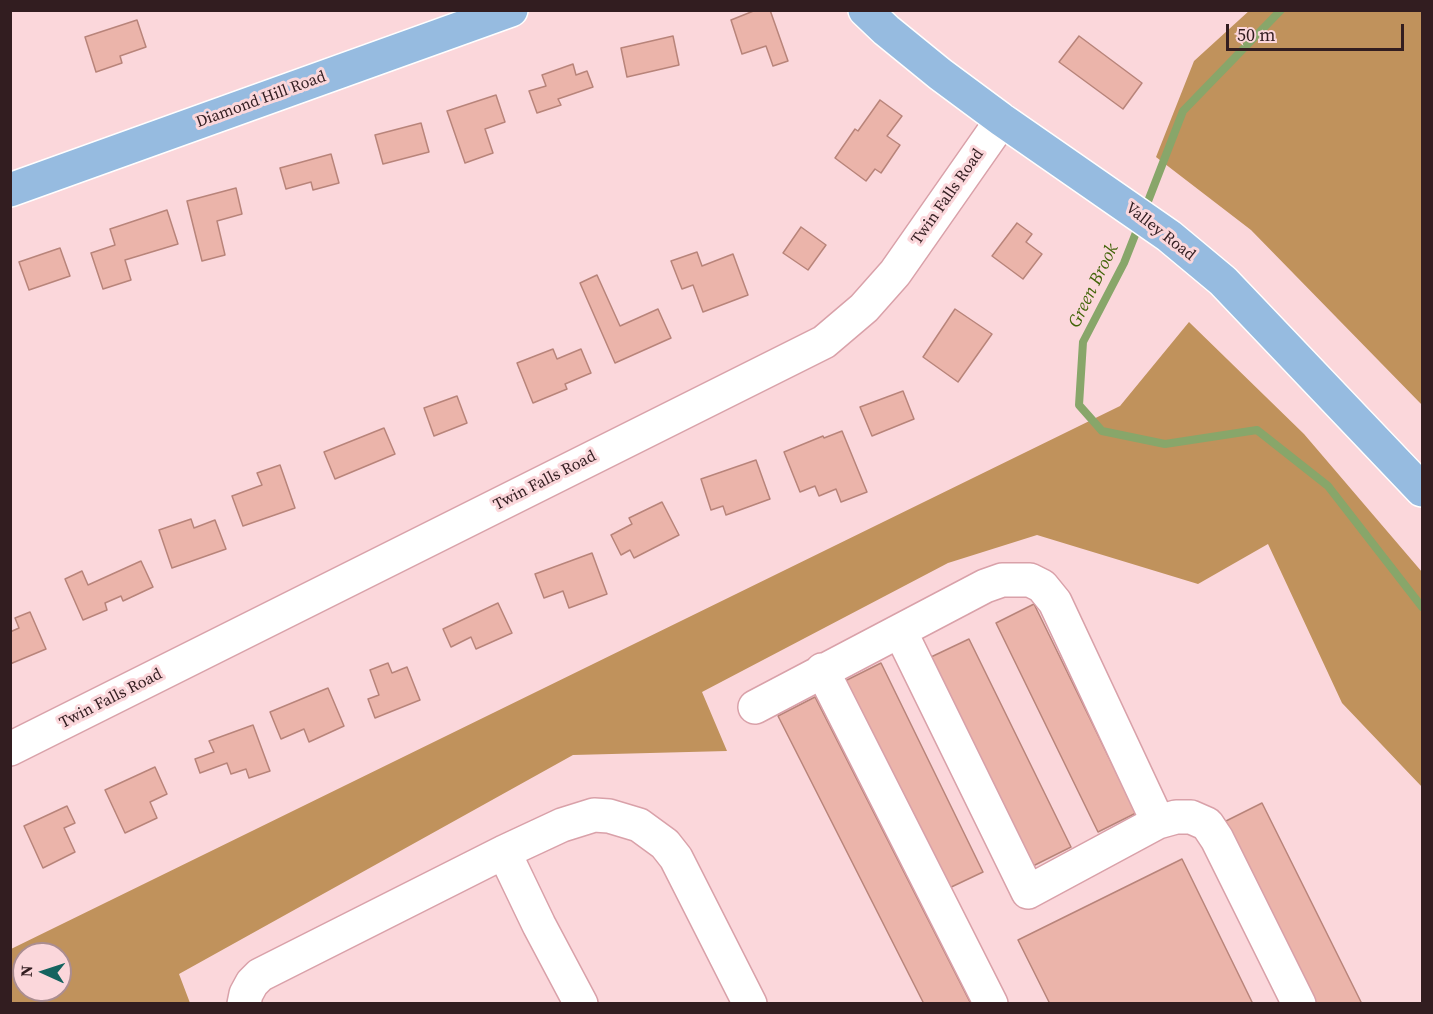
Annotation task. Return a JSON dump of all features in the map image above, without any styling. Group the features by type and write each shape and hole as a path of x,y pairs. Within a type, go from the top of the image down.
{"main road":[{"name":"Diamond Hill Road","path":"10,190 511,10"},
{"name":"Valley Road","path":"865,10 886,30 1002,120 1169,236 1223,281 1422,490"}],"street":[{"name":"Twin Falls Road","path":"10,749 824,342 864,308 895,273 1002,120"},
{"path":"755,707 985,586 1002,580 1030,580 1042,586 1055,602 1158,822"},
{"path":"900,630 1028,892 1158,822 1176,817 1191,817 1207,824 1217,839 1299,1004"},
{"path":"822,670 991,1004"},
{"path":"244,1004 252,983 260,975 504,852 562,825 594,815 609,816 639,825 665,844 676,858 750,1004"},
{"path":"504,852 581,1004"}],"shaded area":[{"path":"1250,10 1422,11 1422,405 1251,230 1156,157 1194,61"},
{"path":"1189,322 1304,434 1422,572 1422,787 1342,703 1268,544 1198,584 1037,535 948,563 702,692 727,751 573,755 179,974 190,1003 11,1003 12,949 12,1002 72,1002 72,942 25,942 1120,406"}],"building":[{"path":"756,10 770,10 788,61 773,66 766,46 742,54 731,20"},
{"path":"137,20 146,47 120,56 122,63 96,72 85,37"},
{"path":"673,36 679,65 627,77 621,48"},
{"path":"1079,36 1142,83 1123,109 1059,62"},
{"path":"573,64 576,75 587,71 593,87 558,99 561,105 537,113 529,91 546,86 542,75"},
{"path":"496,95 505,122 485,129 493,153 465,163 447,111"},
{"path":"880,100 902,116 887,136 900,145 881,173 875,169 866,181 835,158 855,129 858,131"},
{"path":"421,123 429,152 383,164 375,135"},
{"path":"331,154 339,183 313,190 311,182 286,189 280,168"},
{"path":"236,188 242,214 217,221 225,255 202,261 187,201"},
{"path":"167,210 178,244 125,260 131,280 103,289 91,253 115,245 110,229"},
{"path":"1017,223 1032,234 1026,242 1042,254 1023,279 992,256"},
{"path":"801,227 826,245 808,270 783,253"},
{"path":"60,248 70,276 29,290 19,262"},
{"path":"697,252 702,266 733,254 748,295 703,312 693,285 682,289 671,261"},
{"path":"597,275 620,326 658,309 671,338 615,363 580,283"},
{"path":"955,309 992,334 958,382 923,357"},
{"path":"553,349 557,359 581,349 591,373 565,384 567,389 533,403 517,363"},
{"path":"903,391 914,419 872,436 860,407"},
{"path":"457,396 467,423 434,436 424,408"},
{"path":"384,428 395,454 335,479 324,452"},
{"path":"842,431 867,492 841,502 836,489 819,496 815,486 800,492 784,452"},
{"path":"756,460 770,499 726,515 723,506 711,510 701,479"},
{"path":"280,465 295,508 243,526 232,496 262,485 257,473"},
{"path":"662,502 679,535 634,558 630,550 621,555 611,535 632,524 629,518"},
{"path":"191,519 194,528 215,520 226,549 172,568 159,530"},
{"path":"592,553 607,594 569,608 563,591 544,598 535,574"},
{"path":"141,561 153,587 123,601 121,596 105,603 107,610 83,620 65,579 82,571 88,585"},
{"path":"498,603 512,633 476,649 471,637 451,647 443,629"},
{"path":"1034,604 1136,813 1098,832 996,623"},
{"path":"30,612 46,649 10,664 10,632 19,628 15,618"},
{"path":"969,639 1071,847 1033,866 931,657"},
{"path":"388,663 392,673 407,667 420,700 375,718 368,699 379,695 370,670"},
{"path":"881,663 983,872 945,890 843,682"},
{"path":"328,688 344,726 309,742 304,729 281,739 270,712"},
{"path":"815,697 971,1004 924,1004 778,716"},
{"path":"253,725 270,771 249,778 246,769 231,774 227,763 200,773 195,759 214,752 209,741"},
{"path":"155,767 167,794 150,802 157,818 125,833 105,790"},
{"path":"1262,803 1362,1004 1315,1004 1224,822"},
{"path":"67,806 75,823 64,828 75,852 43,868 24,826"},
{"path":"1182,859 1253,1004 1050,1004 1018,940"}],"waterway":[{"name":"Green Brook","path":"1145,209 1183,111 1281,10"},
{"name":"Green Brook","path":"1139,225 1124,263 1083,342 1079,405 1102,431 1165,444 1257,430 1328,486 1422,607"}]}
